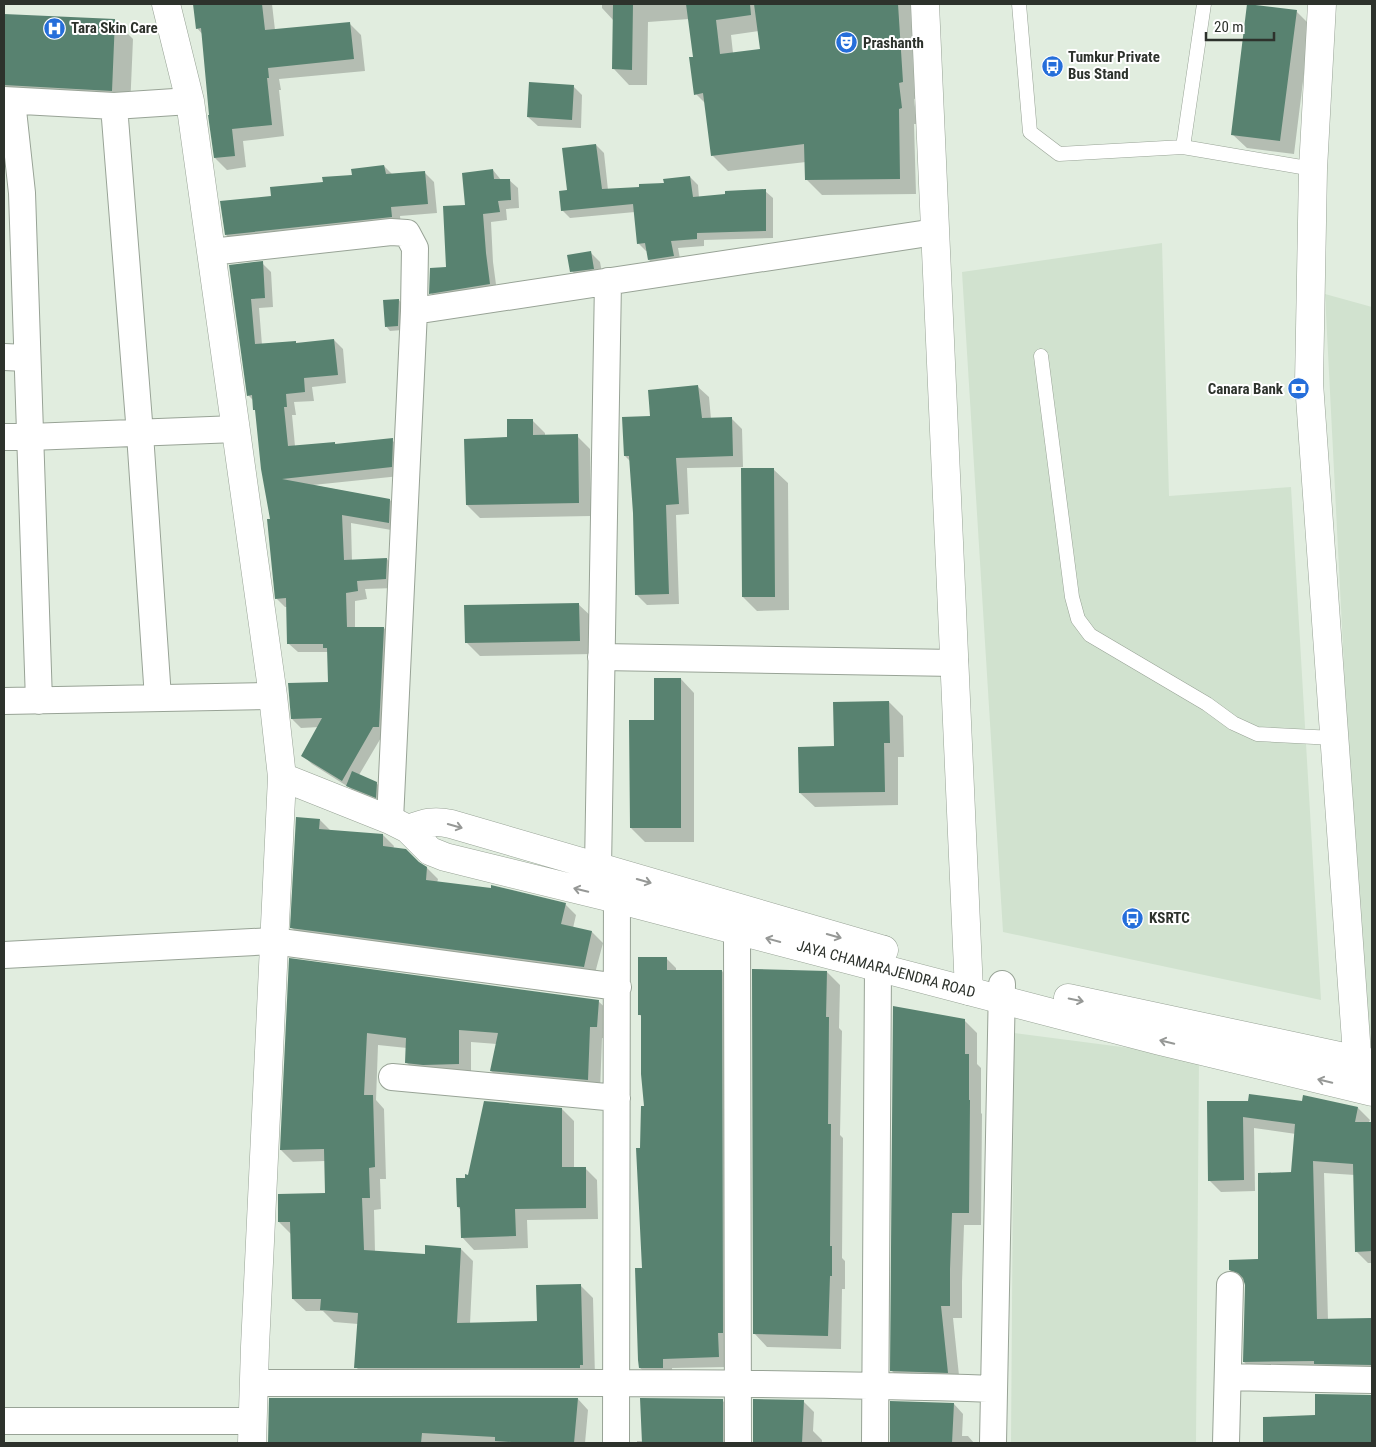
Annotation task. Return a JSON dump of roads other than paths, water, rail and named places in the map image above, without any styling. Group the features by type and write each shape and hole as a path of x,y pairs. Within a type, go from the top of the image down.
{"main road":[{"path":"166,4 190,101 273,696 282,778 273,941 253,1432"},
{"path":"925,4 969,984"},
{"path":"1322,4 1313,170 1308,383 1334,738 1365,1062 1366,1091"},
{"name":"JAYA CHAMARAJENDRA ROAD","path":"282,778 399,825 430,851 445,857 611,880 736,930 881,958"},
{"name":"JAYA CHAMARAJENDRA ROAD","path":"399,825 438,821 611,880 1001,992 1160,1041 1366,1091"},
{"name":"JAYA CHAMARAJENDRA ROAD","path":"1001,992 1365,1062"}],"street":[{"path":"39,700 30,437 16,358 13,192 8,100 114,106 190,101"},
{"path":"114,106 140,434 158,698"},
{"path":"211,252 391,232 407,233 416,248 399,825"},
{"path":"414,311 935,232"},
{"path":"608,281 601,657 618,988 616,1443"},
{"path":"4,437 140,434 236,429"},
{"path":"601,657 955,663"},
{"path":"4,701 273,696"},
{"path":"736,930 738,1443"},
{"path":"4,955 273,941 618,988"},
{"path":"875,1443 881,958"},
{"path":"993,1443 1001,992"},
{"path":"392,1078 617,1098"},
{"path":"1226,1443 1230,1285"},
{"path":"1228,1377 1372,1380"},
{"path":"254,1383 616,1383 994,1388"},
{"path":"4,1421 253,1432"}],"lane":[{"path":"1020,4 1030,132 1059,154 1183,147 1313,170"},
{"path":"1183,147 1204,4"},
{"path":"1041,356 1072,597 1078,619 1090,635 1208,704 1232,723 1257,734 1334,738"}],"place":[{"name":"Tara Skin Care","path":"55,28"},
{"name":"Prashanth","path":"847,43"},
{"name":"Tumkur Private Bus Stand","path":"1052,66"},
{"name":"Canara Bank","path":"1299,389"},
{"name":"KSRTC","path":"1133,918"}]}
